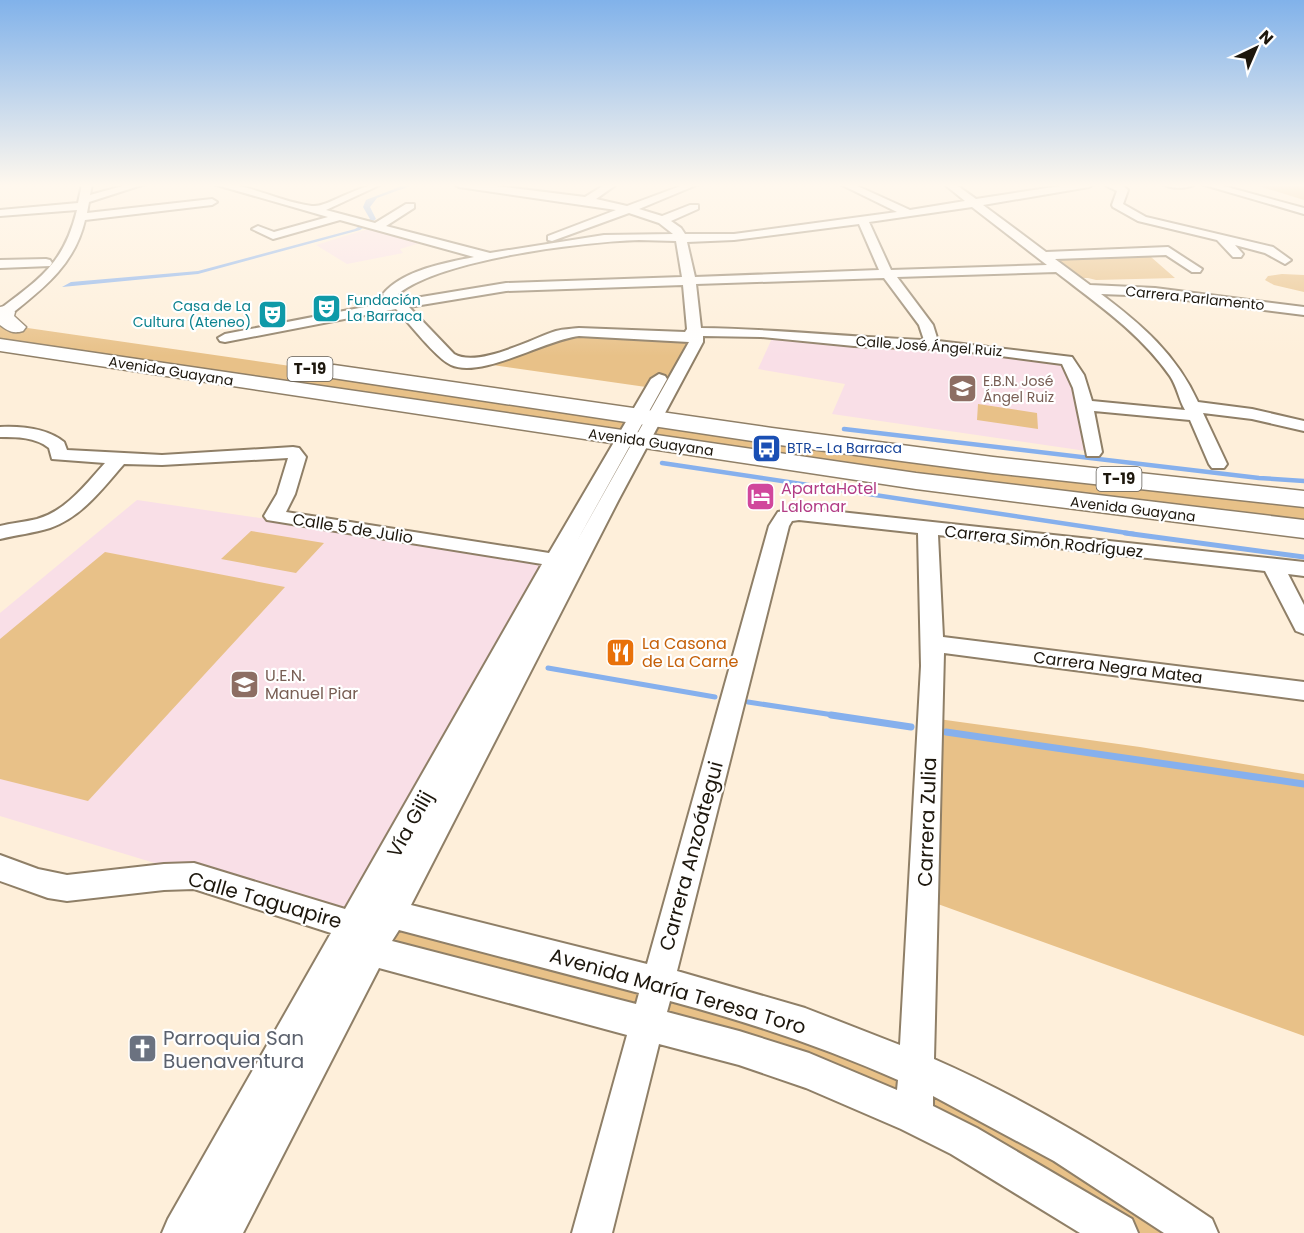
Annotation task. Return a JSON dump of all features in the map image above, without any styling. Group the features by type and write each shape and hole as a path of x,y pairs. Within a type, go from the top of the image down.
{"highway":[{"name":"Avenida Guayana","path":"5,311 249,360"},
{"name":"Avenida Guayana","path":"0,345 633,427 696,425 993,465 1304,499"},
{"path":"0,352 31,350"},
{"name":"Avenida Guayana","path":"308,369 633,427 651,448 678,446 1052,500 1304,529"}],"street":[{"path":"5,311 52,272 63,260 71,242"},
{"path":"428,242 494,262 521,286"},
{"path":"397,303 390,294 400,285 452,266 494,262 542,242"},
{"path":"566,242 573,244"},
{"path":"510,254 589,242"},
{"path":"681,242 693,311 691,335"},
{"path":"872,242 887,274 926,325 932,344"},
{"path":"1024,242 1145,337 1178,376 1218,464"},
{"path":"1225,242 1237,254"},
{"path":"1235,242 1288,255"},
{"path":"30,274 69,248"},
{"path":"1042,255 1167,251 1196,269"},
{"path":"422,261 494,262"},
{"path":"0,264 46,263"},
{"path":"225,338 397,303 481,289 1057,268"},
{"name":"Carrera Parlamento","path":"1085,289 1187,295 1304,311"},
{"name":"Calle José Ángel Ruiz","path":"397,303 449,357 464,363 492,360 562,334 579,332 691,335 760,333 854,342 932,344 1009,351 1068,360 1074,366 1093,452"},
{"name":"Vía Gilij","path":"182,1233 364,928 566,562 633,427 691,335"},
{"path":"1083,405 1252,414 1304,426"},
{"name":"Calle 5 de Julio","path":"0,432 22,432 46,438 58,446 58,455 117,460 162,460 293,452 297,457 294,472 274,516 566,562"},
{"path":"0,533 4,530 29,528 58,518 79,503 117,460"},
{"name":"Carrera Simón Rodríguez","path":"785,516 799,514 1304,569"},
{"name":"Carrera Anzoátegui","path":"592,1233 758,604 779,526 785,516"},
{"name":"Carrera Zulia","path":"914,1116 930,760 932,643 928,528"},
{"path":"1273,566 1304,626"},
{"name":"Carrera Negra Matea","path":"932,643 1304,691"},
{"name":"Calle Taguapire","path":"0,868 52,886 76,888 153,876 194,876 364,928"},
{"path":"364,928 647,1023 790,1064 914,1116 1003,1163 1118,1233"},
{"name":"Vía Gilij","path":"222,1233 364,928"},
{"name":"Avenida María Teresa Toro","path":"364,928 657,982 776,1015 853,1043 916,1071 1050,1139 1112,1175 1198,1233"}],"shaded area":[{"path":"327,242 425,242 400,249 403,253 347,264 316,245"},
{"path":"1125,253 1151,257 1175,278 1096,280 1071,278 1042,256"},
{"path":"1304,275 1304,292 1274,285 1265,280 1268,276"},
{"path":"0,324 637,416 624,438 642,441 391,913 832,1035 1198,1233 1118,1233 914,1116 371,951 624,439 9,351 0,352"},
{"path":"562,334 695,337 654,418 1304,499 1304,529 642,441 654,419 637,416 653,388 478,363"},
{"name":"E.B.N. José Ángel Ruiz","path":"774,334 939,345 1067,360 1093,452 832,414 845,384 758,369"},
{"path":"978,404 1037,413 1038,429 977,420"},
{"name":"U.E.N. Manuel Piar","path":"137,500 260,518 274,516 556,560 353,926 0,816 0,613"},
{"path":"251,531 324,543 296,573 221,559"},
{"path":"105,552 285,587 88,801 0,779 0,639"},
{"path":"931,718 1140,747 1304,774 1304,1036 924,899"}],"water":[{"path":"308,242 318,242 198,274 62,287 71,282 198,271"}],"waterway":[{"path":"844,429 1259,478 1304,481"},
{"path":"662,463 1134,534"},
{"path":"1125,533 1304,557"},
{"path":"548,668 715,697"},
{"path":"748,702 840,716"},
{"path":"831,715 911,727"},
{"path":"946,732 1304,784"}],"place":[{"name":"Fundación La Barraca","path":"326,308"},
{"name":"Casa de La Cultura (Ateneo)","path":"272,314"},
{"name":"E.B.N. José Ángel Ruiz","path":"962,389"},
{"name":"BTR - La Barraca","path":"766,448"},
{"name":"ApartaHotel Lalomar","path":"760,497"},
{"name":"La Casona de La Carne","path":"621,652"},
{"name":"U.E.N. Manuel Piar","path":"244,684"},
{"name":"Parroquia San Buenaventura","path":"142,1049"}]}
